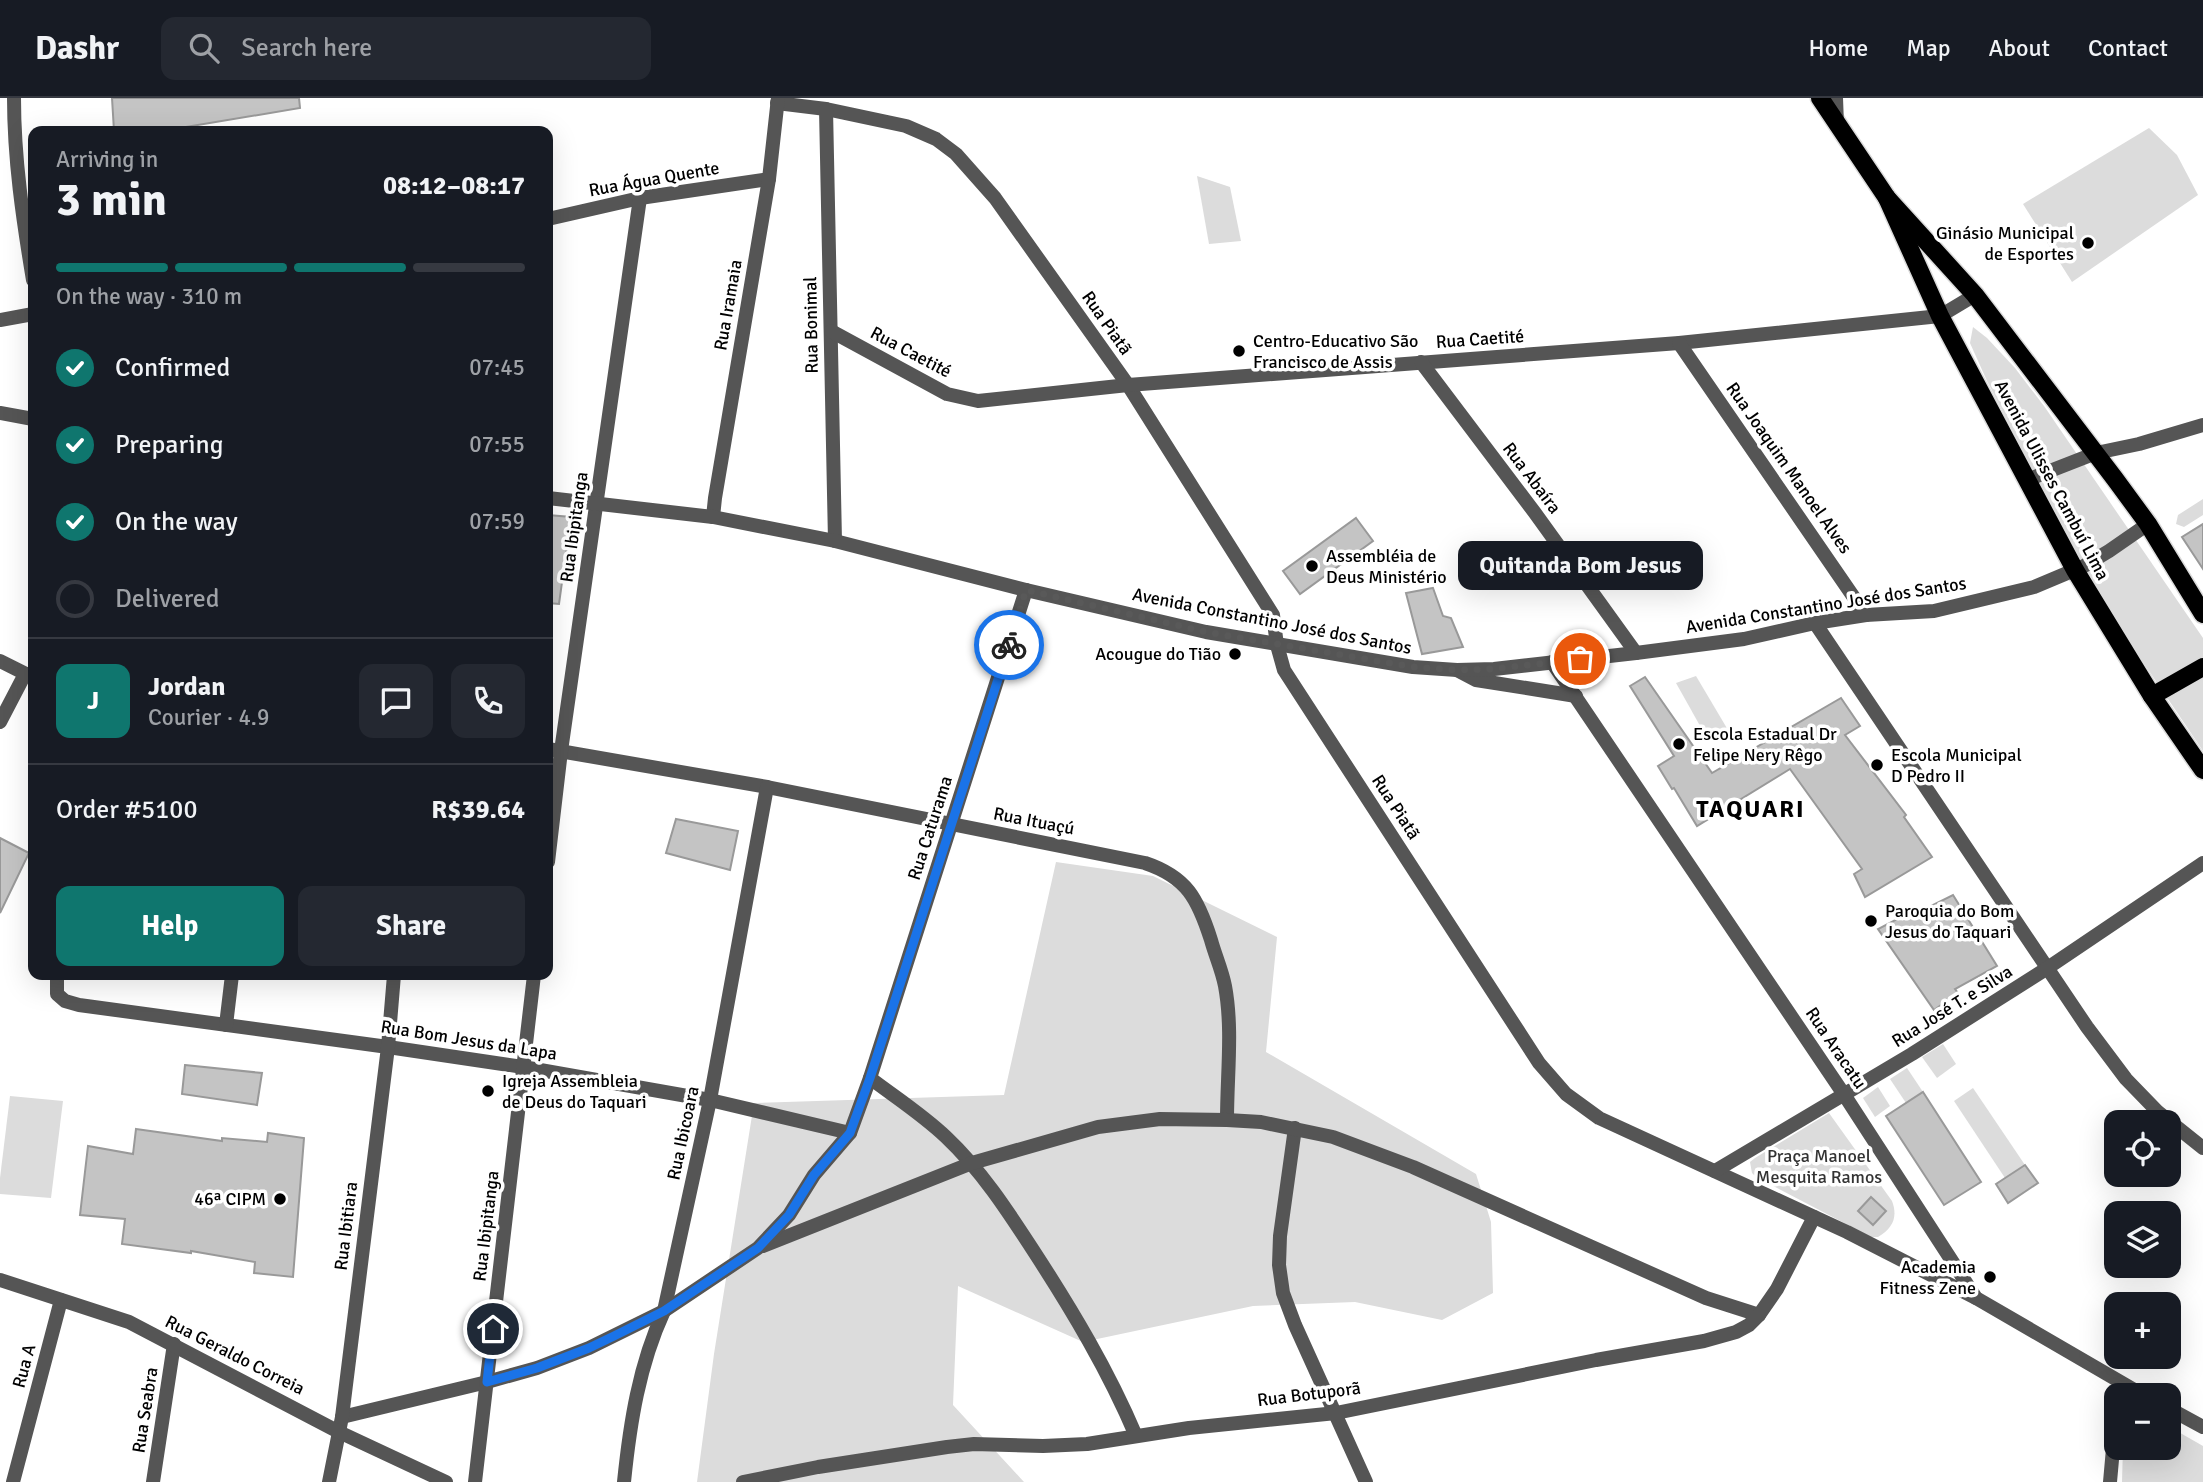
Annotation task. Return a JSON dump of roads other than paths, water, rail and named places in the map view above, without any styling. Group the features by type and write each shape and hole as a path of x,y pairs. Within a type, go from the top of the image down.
{"main road":[{"name":"Avenida Ulisses Cambuí Lima","path":"1820,98 1887,198 1975,295 2096,453 2147,524 2203,614"},
{"name":"Avenida Ulisses Cambuí Lima","path":"1887,198 1940,316 2075,570 2152,696 2203,770"},
{"path":"2152,696 2203,667"}],"street":[{"path":"14,98 28,250"},
{"path":"1836,98 1837,124"},
{"name":"Rua Piatã","path":"777,101 906,126 936,139 956,153 995,198 1128,385 1273,615 1284,670 1539,1063 1566,1094 1599,1118 1814,1217 1976,1298"},
{"name":"Rua Iramaia","path":"713,517 769,179 777,101"},
{"name":"Rua Bonimal","path":"826,109 835,541"},
{"name":"Rua Água Quente","path":"553,218 640,198 769,179"},
{"name":"Rua Ibipitanga","path":"553,769 596,504 640,198"},
{"name":"Rua Caetité","path":"831,331 947,394 978,401 1128,385 1679,343 1940,316 1975,295"},
{"path":"0,320 28,315"},
{"name":"Rua Joaquim Manoel Alves","path":"1679,343 1866,615"},
{"name":"Rua Abaíra","path":"1421,362 1636,653"},
{"path":"0,413 28,418"},
{"path":"2027,480 2096,453 2139,444 2203,425"},
{"name":"Avenida Constantino José dos Santos","path":"553,499 713,517 835,541 1206,632 1413,667 1457,670 1494,669 1636,653 1744,639 1866,615 1934,611 2034,587 2075,570 2109,551 2147,524"},
{"name":"Rua Caturama","path":"850,1133 1026,590"},
{"path":"1815,623 2087,1027 2126,1079 2158,1112 2203,1148"},
{"path":"0,662 28,676"},
{"name":"Rua Aracatu","path":"1552,662 1845,1096 1976,1298 2110,1383"},
{"path":"1457,670 1476,680 1576,696"},
{"path":"0,722 28,678"},
{"name":"Rua Ituaçú","path":"554,750 767,787 1160,868 1176,877 1190,890 1202,912 1224,983 1229,1017 1227,1120"},
{"name":"Rua Ibicoara","path":"624,1482 639,1381 651,1339 664,1311 710,1100 767,787"},
{"name":"Rua José T. e Silva","path":"1715,1171 1845,1096 2046,969 2203,863"},
{"name":"Rua Bom Jesus da Lapa","path":"57,980 57,994 65,1001 79,1005 523,1067 710,1100 850,1133"},
{"path":"226,1025 231,980"},
{"name":"Rua Ibitiara","path":"329,1482 342,1417 388,1047 394,980"},
{"name":"Rua Ibipitanga","path":"475,1482 533,980"},
{"path":"870,1078 944,1135 972,1163 1002,1203 1102,1361 1136,1436"},
{"path":"342,1417 487,1382 537,1368 589,1348 664,1311 758,1248 972,1163 1098,1127 1160,1119 1261,1122 1333,1137 1413,1167 1706,1298 1759,1315"},
{"path":"1295,1128 1280,1236 1279,1265 1283,1293 1366,1482"},
{"path":"758,1248 789,1215 814,1175 850,1133"},
{"name":"Rua Botuporã","path":"743,1482 818,1467 947,1447 974,1444 1076,1444 1250,1421 1336,1413 1704,1341 1736,1332 1759,1315 1777,1289 1814,1217"},
{"name":"Rua Geraldo Correia","path":"0,1280 129,1322 340,1432 446,1482"},
{"name":"Rua A","path":"13,1482 61,1300"},
{"name":"Rua Seabra","path":"153,1482 174,1344"},
{"path":"2181,1415 2203,1427"},
{"path":"2110,1482 2112,1460"}],"place":[{"name":"Ginásio Municipal de Esportes","path":"2088,243"},
{"name":"Centro-Educativo São Francisco de Assis","path":"1239,351"},
{"name":"Assembléia de Deus Ministério","path":"1312,566"},
{"name":"Acougue do Tião","path":"1235,654"},
{"name":"Quitanda Bom Jesus","path":"1580,659"},
{"name":"Escola Estadual Dr Felipe Nery Rêgo","path":"1679,744"},
{"name":"Escola Municipal D Pedro II","path":"1877,765"},
{"name":"Paroquia do Bom Jesus do Taquari","path":"1871,921"},
{"name":"Igreja Assembleia de Deus do Taquari","path":"488,1091"},
{"name":"46ª CIPM","path":"280,1199"},
{"name":"Academia Fitness Zene","path":"1990,1277"}],"district":[{"name":"TAQUARI","path":"1751,809"}],"park label":[{"name":"Praça Manoel Mesquita Ramos","path":"1819,1166"}]}
